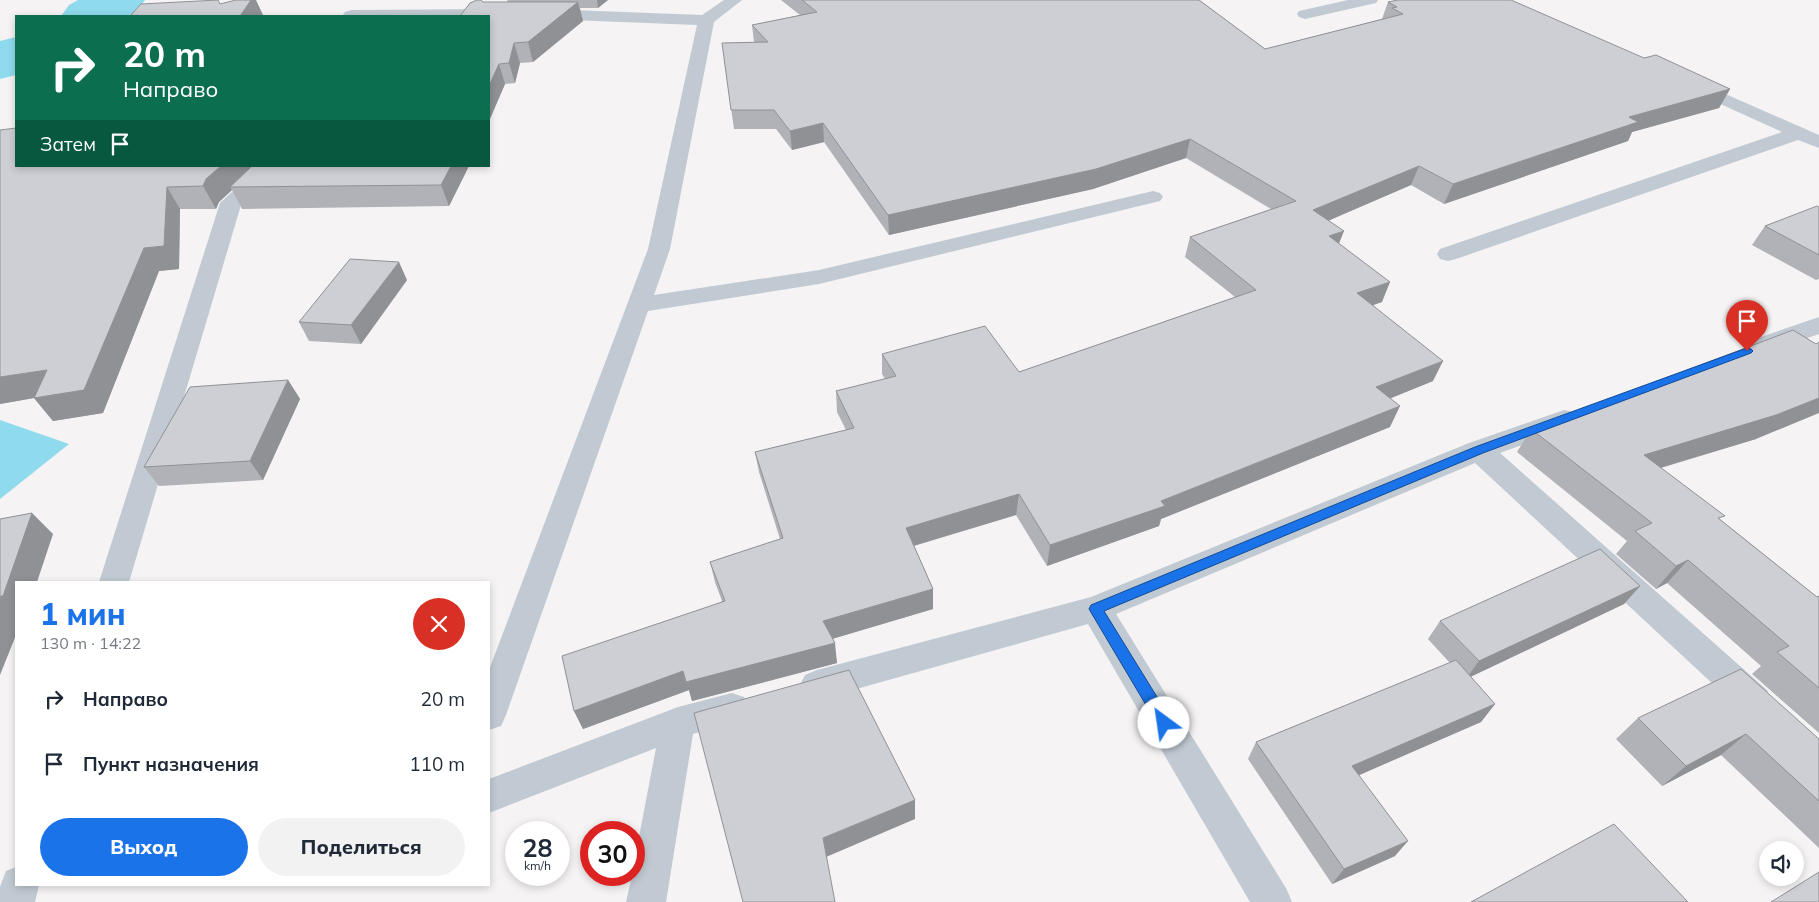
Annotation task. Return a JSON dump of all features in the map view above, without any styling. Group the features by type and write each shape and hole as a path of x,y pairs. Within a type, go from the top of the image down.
{"street":[{"path":"530,14 579,14 706,20 734,0"},
{"path":"1305,14 1370,0"},
{"path":"351,10 510,14"},
{"path":"490,712 659,249 706,20"},
{"path":"1672,76 1819,142"},
{"path":"1448,254 1798,133"},
{"path":"114,581 231,203 271,167"},
{"path":"638,305 819,277 1153,197"},
{"path":"1736,355 1819,325"},
{"path":"792,692 1096,609 1479,450 1589,409"},
{"path":"1479,450 1775,718"},
{"path":"1096,609 1272,902"},
{"path":"490,796 678,723 754,702"},
{"path":"646,902 678,723"},
{"path":"15,902 20,886"}],"water":[{"path":"0,420 69,444 0,499"}],"building":[{"path":"218,0 220,4 236,0 251,0 241,15 131,15 141,4"},
{"path":"477,0 483,2 578,2 528,42 514,43 509,63 499,64 490,84 490,15 461,15 470,3"},
{"path":"802,0 1199,0 1265,49 1403,14 1392,8 1397,7 1388,2 1398,0 1511,0 1644,58 1656,55 1730,89 1629,117 1638,122 1453,184 1419,166 1313,210 1344,231 1329,236 1390,282 1357,293 1443,361 1376,387 1400,406 1161,501 1165,506 1050,545 1019,494 906,528 933,589 823,621 835,643 686,682 683,671 574,711 562,656 725,601 710,562 783,538 755,452 854,428 836,391 896,376 882,354 985,326 1019,372 1256,290 1190,237 1296,201 1190,139 1096,169 888,215 823,123 790,131 774,110 731,110 722,43 768,42 752,25 817,12"},
{"path":"15,128 15,167 220,167 206,179 203,186 167,187 164,246 144,248 84,390 34,398 47,370 0,377 0,130"},
{"path":"251,167 450,167 441,185 230,187"},
{"path":"1817,206 1819,207 1819,255 1765,226"},
{"path":"350,259 399,262 351,325 299,322"},
{"path":"1793,330 1816,344 1819,342 1819,398 1776,415 1644,455 1725,516 1718,518 1817,597 1819,596 1819,688 1777,652 1789,646 1688,560 1676,566 1635,531 1652,523 1531,429"},
{"path":"288,380 250,461 144,467 190,387"},
{"path":"32,513 3,596 0,598 0,519"},
{"path":"1600,549 1640,586 1479,661 1440,621"},
{"path":"1456,660 1495,704 1352,766 1408,841 1344,869 1256,742"},
{"path":"1741,669 1819,739 1819,801 1746,734 1686,766 1638,718"},
{"path":"849,670 915,800 823,838 835,902 743,902 694,713"},
{"path":"1614,824 1688,902 1471,902"},
{"path":"1819,872 1819,902 1771,902 1797,886 1804,886 1804,881"}],"waterway":[{"path":"90,15 119,0"},
{"path":"0,62 15,54"}],"route":[{"path":"1164,723 1096,609 1479,450 1747,351"}]}
